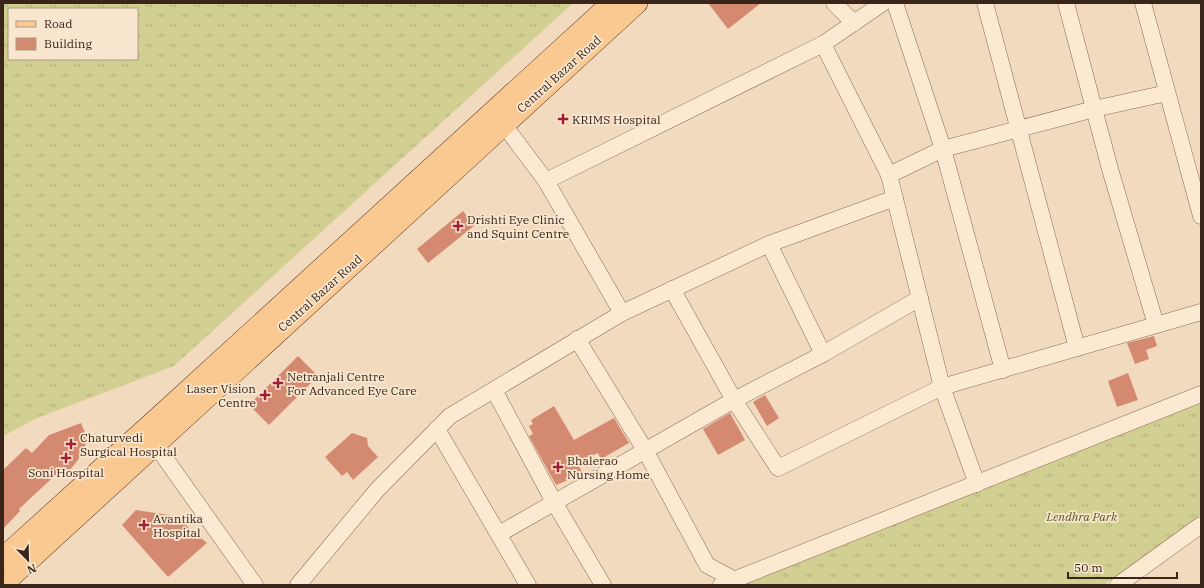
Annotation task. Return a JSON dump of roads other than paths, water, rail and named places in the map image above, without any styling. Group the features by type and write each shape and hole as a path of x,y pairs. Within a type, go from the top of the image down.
{"main road":[{"name":"Central Bazar Road","path":"3,584 149,438 612,3"},
{"name":"Central Bazar Road","path":"3,558 149,438 504,125 637,3"}],"street":[{"path":"834,3 854,23"},
{"path":"546,180 823,44 883,3"},
{"path":"895,3 943,149 1004,370"},
{"path":"985,3 1077,348"},
{"path":"1066,3 1112,177 1156,325"},
{"path":"1143,3 1201,216"},
{"path":"823,44 889,175 942,387 977,484"},
{"path":"889,175 943,149 1094,109 1167,93"},
{"path":"504,125 546,180 622,313"},
{"path":"298,585 377,490 450,416 622,313 769,244 895,198"},
{"path":"769,244 823,354"},
{"path":"672,289 734,400 778,468 942,387 1201,312"},
{"path":"498,534 734,400 823,354 920,298"},
{"path":"577,339 646,450 707,565 732,583 1201,394"},
{"path":"494,390 554,502 603,585"},
{"path":"437,429 528,585"},
{"path":"149,438 255,585"},
{"path":"1118,585 1201,525"}],"place":[{"name":"KRIMS Hospital","path":"563,119"},
{"name":"Drishti Eye Clinic and Squint Centre","path":"458,226"},
{"name":"Netranjali Centre For Advanced Eye Care","path":"278,383"},
{"name":"Laser Vision Centre","path":"265,395"},
{"name":"Chaturvedi Surgical Hospital","path":"71,444"},
{"name":"Soni Hospital","path":"66,458"},
{"name":"Bhalerao Nursing Home","path":"558,467"},
{"name":"Avantika Hospital","path":"144,525"}],"park label":[{"name":"Lendhra Park","path":"1082,516"}]}
